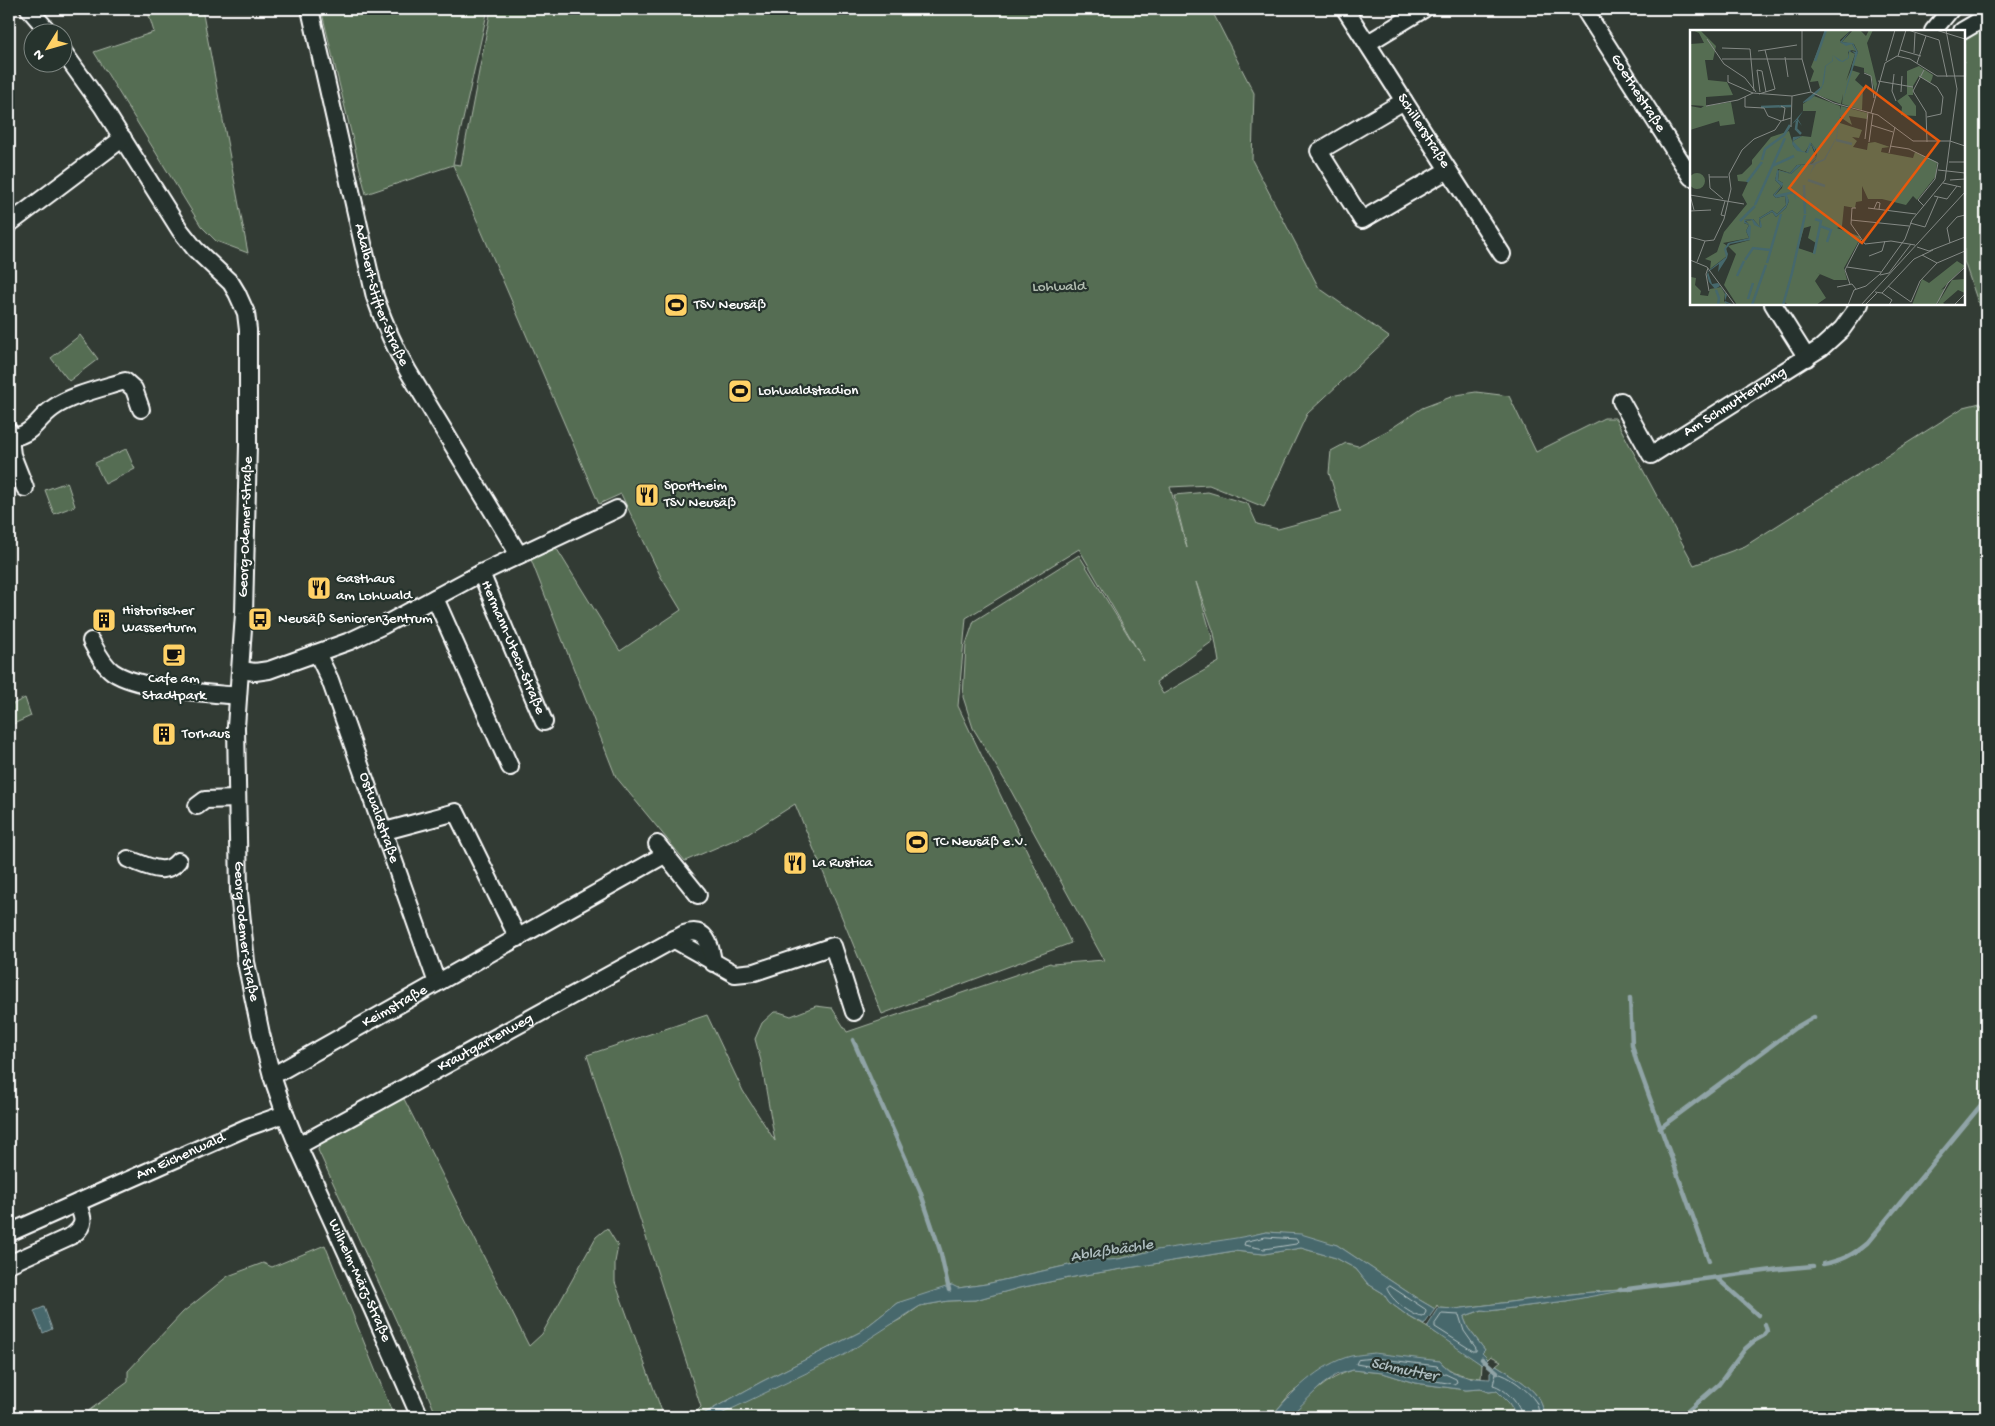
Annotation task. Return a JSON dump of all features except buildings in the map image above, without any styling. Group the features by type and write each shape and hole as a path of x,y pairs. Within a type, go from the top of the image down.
{"street":[{"path":"29,9 40,22"},
{"name":"Adalbert-Stifter-Straße","path":"310,9 375,297 384,323 395,349 519,555"},
{"name":"Schillerstraße","path":"1345,9 1502,254"},
{"path":"1368,43 1424,9"},
{"name":"Goethestraße","path":"1584,9 1690,175"},
{"path":"1934,30 1951,9"},
{"path":"1964,30 1986,17"},
{"name":"Georg-Odemer-Straße","path":"72,64 123,138 176,224 195,249 231,283 246,313 248,330 248,445 241,670 236,726 238,875 243,938 252,994 272,1076 298,1146"},
{"path":"1404,101 1319,151 1362,220 1448,170"},
{"path":"9,224 123,138"},
{"path":"1774,305 1807,358"},
{"name":"Am Schmutterhang","path":"1621,401 1652,454 1807,358 1842,329 1859,305"},
{"path":"25,488 12,454 10,434 27,433 52,408 66,401 125,381 134,388 141,409"},
{"name":"Hermann-Utech-Straße","path":"241,670 255,672 269,670 350,641 481,573 617,509"},
{"name":"Hermann-Utech-Straße","path":"481,573 544,722"},
{"path":"435,598 510,767"},
{"path":"91,641 112,671 127,679 185,691 238,696"},
{"name":"Ostwaldstraße","path":"317,653 330,680 437,983"},
{"path":"197,806 205,800 237,799"},
{"path":"384,831 456,812 518,938"},
{"name":"Keimstraße","path":"272,1076 518,938 661,849 698,895"},
{"path":"128,859 164,870 175,865 178,861"},
{"name":"Krautgartenweg","path":"298,1146 673,940 729,972 746,974 832,946 854,1012"},
{"name":"Am Eichenwald","path":"9,1233 248,1127 285,1114"},
{"name":"Wilhelm-März-Straße","path":"298,1146 420,1417"},
{"path":"9,1264 79,1231 83,1224 83,1218 77,1203"}],"green space":[{"path":"147,9 202,9 248,253 216,241 201,226 94,52 154,32"},
{"name":"Lohwald","path":"321,9 488,9 453,164 461,165 491,9 1211,9 1254,93 1252,160 1319,288 1389,337 1307,414 1264,507 1209,485 1170,487 1187,548 1174,495 1208,492 1248,504 1257,524 1278,529 1341,512 1329,473 1331,451 1346,443 1358,446 1389,430 1422,408 1456,395 1476,392 1509,396 1536,452 1604,418 1615,418 1694,565 1745,546 1964,407 1980,403 1986,407 1986,1288 1982,1293 1980,1313 1986,1329 1986,1417 1544,1417 1543,1408 1539,1400 1528,1386 1496,1365 1501,1361 1491,1356 1488,1359 1482,1353 1485,1350 1468,1328 1465,1316 1483,1310 1489,1311 1566,1301 1619,1290 1580,1293 1455,1309 1439,1308 1437,1305 1435,1309 1337,1245 1281,1233 1266,1232 1238,1239 1152,1251 1105,1262 1095,1259 897,1303 860,1332 761,1382 698,1417 695,1413 701,1407 587,1055 707,1015 743,1091 775,1141 761,1061 755,1039 762,1023 774,1012 791,1016 816,1006 832,1008 847,1032 1050,963 1104,960 1010,789 973,728 963,697 966,644 974,621 1079,555 1144,661 1079,549 966,618 958,706 1071,943 882,1014 795,804 748,834 685,861 616,777 530,557 552,541 620,651 681,610 661,577 621,494 599,504 453,165 366,194","holes":["1196,582 1214,633 1219,662 1163,694 1156,682 1213,641"]},
{"path":"1986,29 1986,326 1965,264 1965,37"},
{"path":"80,335 98,359 69,381 51,358"},
{"path":"126,449 135,469 105,484 95,463"},
{"path":"67,482 75,506 54,514 45,490"},
{"path":"25,698 31,716 9,726 9,706"},
{"path":"402,1095 529,1346 542,1334 596,1237 607,1228 618,1246 615,1262 615,1282 664,1417 437,1417 405,1340 318,1150 321,1140"},
{"path":"325,1245 394,1417 80,1417 128,1382 128,1371 183,1312 228,1276 263,1263 272,1267"},
{"path":"1301,1248 1336,1258 1356,1269 1368,1284 1383,1293 1389,1302 1408,1316 1459,1347 1482,1365 1481,1378 1458,1374 1440,1361 1416,1359 1332,1364 1290,1394 1271,1417 715,1417 903,1318 920,1306 948,1301 975,1300 1019,1288 1079,1276 1234,1251 1264,1254"},
{"path":"1353,1370 1383,1373 1415,1383 1466,1390 1497,1391 1509,1403 1518,1417 1289,1417 1310,1395 1326,1383 1343,1373"}],"water":[{"path":"1266,1232 1301,1234 1337,1245 1435,1309 1424,1325 1389,1302 1383,1293 1368,1284 1356,1269 1336,1258 1301,1248 1264,1254 1234,1251 1079,1276 1019,1288 975,1300 948,1301 920,1306 844,1355 715,1417 698,1417 761,1382 860,1332 897,1303 952,1285 958,1288 986,1284 1095,1259 1116,1259 1151,1251"},
{"path":"1986,1288 1986,1329 1980,1303"},
{"path":"1626,1290 1566,1301 1489,1311 1482,1310 1465,1316 1468,1328 1485,1350 1482,1353 1488,1359 1482,1365 1427,1327 1439,1308 1455,1309 1580,1293"},
{"path":"44,1307 52,1329 43,1333 34,1311"},
{"name":"Schmutter","path":"1374,1353 1440,1361 1450,1370 1462,1376 1476,1378 1490,1379 1490,1372 1496,1365 1528,1386 1539,1400 1543,1408 1544,1417 1518,1417 1509,1403 1497,1391 1466,1390 1415,1383 1383,1373 1353,1370 1336,1375 1322,1385 1289,1417 1271,1417 1306,1381 1328,1366 1351,1356"},
{"path":"691,1411 698,1417 687,1417"}],"waterway":[{"path":"1630,998 1632,1045 1636,1060 1709,1261"},
{"path":"1660,1128 1795,1028 1814,1017"},
{"path":"853,1040 920,1191 940,1250 949,1290"},
{"path":"1823,1264 1846,1257 1867,1243 1986,1099"},
{"path":"1620,1290 1813,1266"},
{"path":"1718,1279 1758,1315"},
{"path":"1681,1417 1719,1384 1745,1349 1763,1336 1767,1331 1765,1324"},
{"name":"Ablaßbächle","path":"1482,1359 1497,1372"}],"place":[{"name":"TSV Neusäß","path":"676,305"},
{"name":"Lohwaldstadion","path":"740,391"},
{"name":"Sportheim TSV Neusäß","path":"647,495"},
{"name":"Gasthaus am Lohwald","path":"319,588"},
{"name":"Neusäß Seniorenzentrum","path":"260,619"},
{"name":"Historischer Wasserturm","path":"104,620"},
{"name":"Cafe am Stadtpark","path":"174,655"},
{"name":"Torhaus","path":"164,734"},
{"name":"TC Neusäß e.V.","path":"917,842"},
{"name":"La Rustica","path":"795,863"}]}
